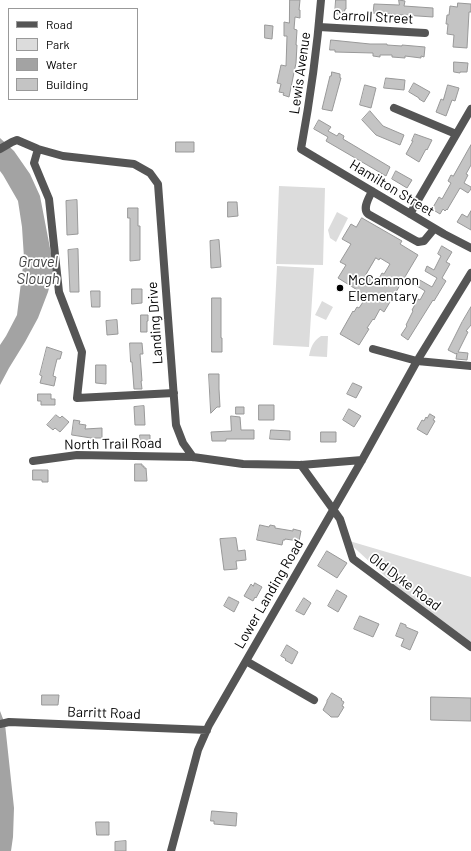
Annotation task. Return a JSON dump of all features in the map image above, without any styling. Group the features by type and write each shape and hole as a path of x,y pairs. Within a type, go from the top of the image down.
{"street":[{"name":"Lewis Avenue","path":"302,150 313,79 321,0"},
{"name":"Carroll Street","path":"319,27 425,33"},
{"path":"394,108 456,134"},
{"path":"410,214 471,109"},
{"name":"Landing Drive","path":"0,149 17,140 38,149 63,156 134,164 150,173 158,184 176,425 183,443 193,457"},
{"path":"38,149 34,163 49,199 59,292 82,352 77,398 174,393"},
{"name":"Hamilton Street","path":"302,150 434,228 471,248"},
{"path":"372,191 365,207 365,212 368,214 418,242 424,241 434,228"},
{"name":"Lower Landing Road","path":"171,851 198,750 207,730 417,361 471,273"},
{"path":"373,349 417,361 471,366"},
{"name":"North Trail Road","path":"33,461 76,455 193,457"},
{"path":"193,457 243,464 301,465 362,460"},
{"name":"Old Dyke Road","path":"301,465 340,519 353,559 471,647"},
{"path":"246,661 314,700"},
{"name":"Barritt Road","path":"0,724 9,722 207,730"}],"green space":[{"path":"279,186 325,188 323,265 276,264"},
{"path":"337,212 348,218 336,242 330,238 328,230"},
{"path":"277,266 314,268 309,347 273,345"},
{"path":"322,301 333,307 326,320 315,315"},
{"path":"321,336 328,336 327,357 309,356 313,344"},
{"path":"346,540 471,577 471,645 424,612"}],"water":[{"name":"Gravel Slough","path":"0,138 14,151 30,174 40,196 54,269 48,292 38,318 0,385 0,345 17,315 24,258 22,227 18,201 0,171"},
{"path":"0,711 5,724 14,808 11,851 0,851"}],"building":[{"path":"290,0 300,0 300,18 295,17 294,29 297,30 296,63 289,97 283,95 284,93 279,92 281,84 277,83 281,65 286,66 287,36 284,36 284,22 289,23"},
{"path":"336,0 346,0 346,9 344,14 335,14"},
{"path":"399,0 405,1 404,6 433,8 433,17 373,13 374,4 399,5"},
{"path":"458,3 471,4 471,12 469,12 467,48 453,47 454,35 447,34 448,24 446,24 450,6 457,7"},
{"path":"265,25 273,26 272,39 265,38"},
{"path":"331,40 425,47 424,57 405,56 405,58 392,57 392,55 380,55 380,57 373,56 373,53 335,52 335,50 330,50"},
{"path":"454,62 468,63 467,72 454,72"},
{"path":"332,72 340,74 341,78 332,111 322,109"},
{"path":"386,78 405,80 404,90 384,88"},
{"path":"414,83 430,92 424,102 409,92"},
{"path":"365,85 376,88 371,108 360,105"},
{"path":"448,85 459,88 455,101 452,100 446,116 436,112 441,99 443,100"},
{"path":"370,111 383,126 404,135 400,145 376,135 362,120"},
{"path":"319,120 331,127 328,131 337,136 339,133 344,136 343,139 390,167 386,176 326,141 328,137 314,129"},
{"path":"415,134 432,140 419,162 406,154"},
{"path":"176,142 194,142 194,152 176,152"},
{"path":"471,145 471,165 466,174 468,175 464,183 471,187 471,189 468,193 460,188 447,210 445,211 443,209 440,214 432,209 439,197 442,199 451,183 448,181 451,175 453,176"},
{"path":"396,171 412,180 407,188 392,179"},
{"path":"77,200 78,234 67,235 66,201"},
{"path":"228,202 237,202 238,216 228,217"},
{"path":"128,208 138,208 138,226 140,226 140,260 130,261 130,218 128,218"},
{"path":"471,211 471,230 457,222 462,214 467,217"},
{"path":"362,218 402,241 400,244 418,255 384,312 380,309 374,320 373,319 367,328 369,329 359,345 340,334 353,311 354,312 357,307 359,308 367,296 338,278 346,265 340,262 351,244 342,239 351,224 356,227","holes":["376,258 379,260 380,258 390,264 384,274 382,273 377,282 366,275"]},
{"path":"219,240 221,267 211,268 210,241"},
{"path":"442,246 452,252 446,262 450,264 442,278 446,281 408,340 401,335 407,326 406,325 413,311 412,310 418,299 420,300 425,291 414,284 418,279 432,287 437,278 425,271 427,266 434,270 441,256 438,254"},
{"path":"78,249 79,292 70,292 68,250"},
{"path":"132,289 142,289 142,303 132,304"},
{"path":"91,291 100,291 100,307 92,307"},
{"path":"212,298 221,298 222,352 212,352"},
{"path":"471,307 471,325 466,331 468,332 458,352 468,353 467,360 456,359 457,353 456,354 448,350"},
{"path":"141,315 148,315 147,332 141,332"},
{"path":"117,320 118,334 107,335 106,321"},
{"path":"130,343 142,343 143,354 140,354 142,389 134,389"},
{"path":"47,347 62,352 60,359 57,359 54,371 53,376 56,377 54,386 40,383 42,376 40,375"},
{"path":"96,365 106,365 106,384 96,383"},
{"path":"209,374 219,374 220,407 217,407 211,413"},
{"path":"353,383 362,387 356,398 347,394"},
{"path":"38,394 51,394 51,399 55,399 55,405 41,405 41,401 38,401"},
{"path":"259,405 274,405 274,420 259,420"},
{"path":"144,406 145,425 135,425 134,407"},
{"path":"236,407 244,407 244,414 236,414"},
{"path":"349,409 361,416 354,427 343,420"},
{"path":"430,414 435,417 433,420 435,421 427,435 417,429 422,420 424,421"},
{"path":"56,415 60,418 62,416 69,422 60,432 55,428 53,430 47,425"},
{"path":"231,416 240,417 241,430 254,430 254,439 226,439 226,441 212,441 211,432 231,431"},
{"path":"74,420 80,421 79,424 86,425 85,429 102,428 102,438 72,435"},
{"path":"271,430 290,431 290,440 270,439"},
{"path":"321,432 336,432 336,442 321,442"},
{"path":"140,435 150,435 150,445 141,446"},
{"path":"135,464 142,464 144,468 146,468 147,481 135,481"},
{"path":"33,470 48,470 48,482 33,480"},
{"path":"260,525 269,527 270,525 275,526 275,528 301,531 299,541 285,539 283,540 282,545 257,540"},
{"path":"236,538 238,551 245,550 246,560 236,561 237,569 224,570 220,539"},
{"path":"327,551 347,563 337,578 318,566"},
{"path":"255,583 262,587 253,601 244,596 251,584 253,586"},
{"path":"337,590 347,596 338,612 328,606"},
{"path":"229,597 239,602 234,612 224,606"},
{"path":"304,598 311,603 304,615 296,611"},
{"path":"360,616 379,624 373,637 354,629"},
{"path":"401,623 418,632 410,650 401,646 404,639 396,636"},
{"path":"287,645 298,652 292,664 281,656"},
{"path":"332,693 344,702 342,706 344,707 338,717 331,717 323,710"},
{"path":"42,695 59,695 58,705 42,705"},
{"path":"431,697 471,698 471,721 431,720"},
{"path":"212,811 237,813 236,826 214,824 214,821 211,821"},
{"path":"96,822 109,822 109,835 97,835"},
{"path":"126,841 126,851 115,851 115,842"}],"place":[{"name":"McCammon Elementary","path":"340,288"}]}
